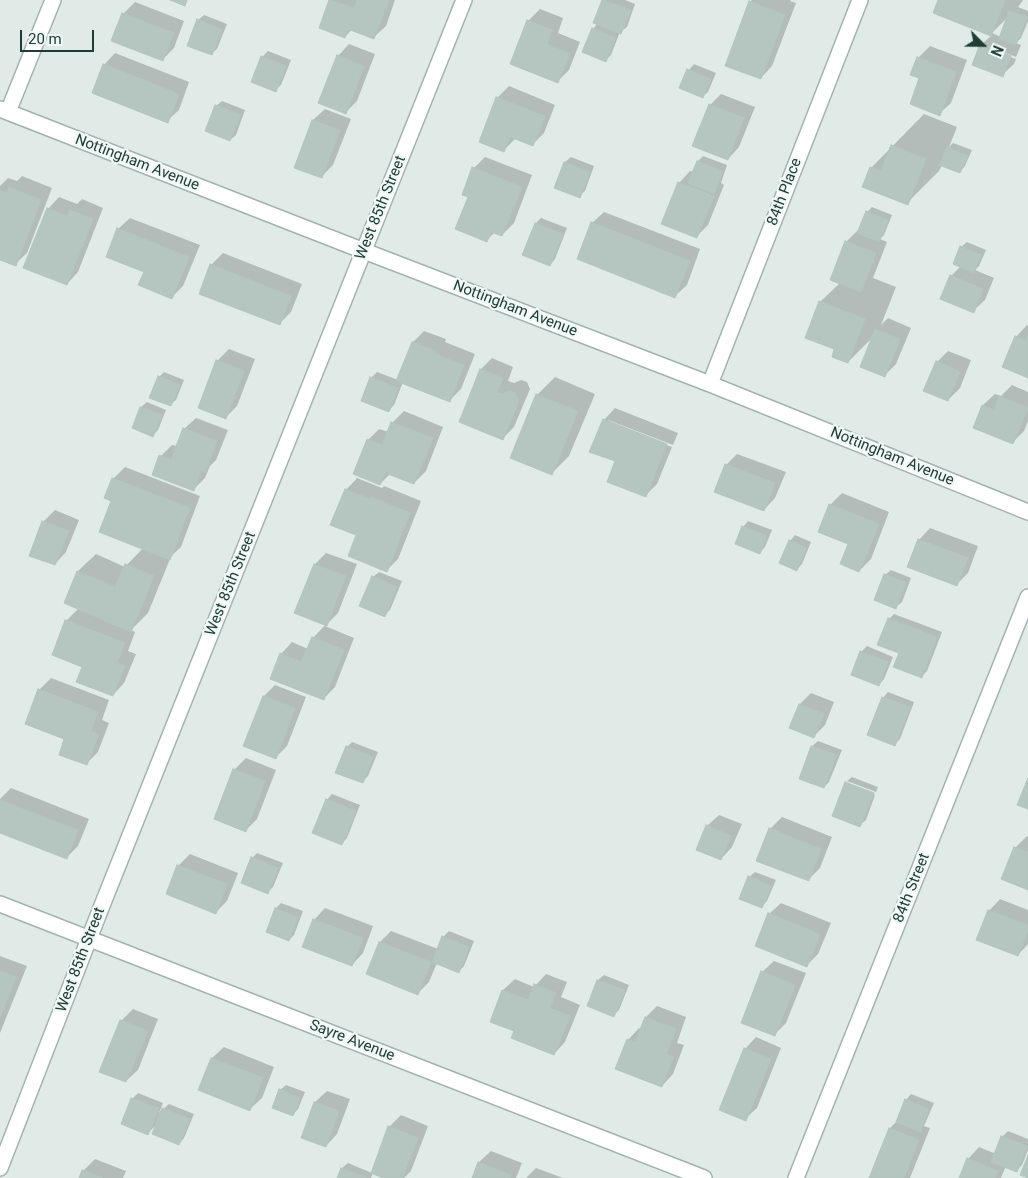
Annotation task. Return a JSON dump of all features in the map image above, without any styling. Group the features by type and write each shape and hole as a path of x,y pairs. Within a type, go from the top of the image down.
{"street":[{"path":"4,111 53,0"},
{"name":"West 85th Street","path":"0,1168 89,939 464,0"},
{"name":"84th Place","path":"710,384 860,0"},
{"name":"Nottingham Avenue","path":"4,111 710,384 1028,512"},
{"name":"84th Street","path":"796,1178 1028,597"},
{"name":"Sayre Avenue","path":"0,904 704,1178"}],"building":[{"path":"170,0 187,0 185,6"},
{"path":"329,0 354,8 357,0 389,0 374,39 348,29 345,38 319,28"},
{"path":"602,0 631,10 621,34 593,23"},
{"path":"938,0 1005,0 991,36 933,13"},
{"path":"749,1 785,15 761,79 725,66"},
{"path":"1009,11 1027,17 1016,45 999,38"},
{"path":"122,13 174,33 163,61 111,41"},
{"path":"197,19 222,30 212,55 187,46"},
{"path":"527,20 552,30 547,44 570,54 558,83 510,64"},
{"path":"592,28 615,38 606,62 582,52"},
{"path":"980,44 1011,56 1003,77 972,65"},
{"path":"337,55 364,66 346,114 318,103"},
{"path":"261,56 286,66 276,92 251,82"},
{"path":"917,57 956,72 940,116 910,104 919,78 910,75"},
{"path":"103,64 179,94 168,123 92,93"},
{"path":"687,69 711,79 703,98 679,88"},
{"path":"496,97 545,116 533,146 510,137 504,152 479,142"},
{"path":"709,104 744,118 728,160 692,146"},
{"path":"215,105 241,115 230,141 205,131"},
{"path":"312,120 340,130 322,178 294,168"},
{"path":"891,145 926,159 908,205 862,187 870,167 881,171"},
{"path":"947,147 968,156 960,173 939,165"},
{"path":"697,161 723,171 714,194 688,183"},
{"path":"564,162 590,172 580,198 554,188"},
{"path":"472,167 522,187 502,236 491,232 487,242 455,229 468,197 462,195"},
{"path":"678,182 714,196 697,238 661,224"},
{"path":"9,187 41,200 16,266 0,260 0,190 7,193"},
{"path":"47,208 67,216 70,210 93,219 67,285 23,268"},
{"path":"866,211 888,220 879,242 857,233"},
{"path":"591,222 690,261 675,298 577,259"},
{"path":"535,223 563,234 550,266 522,255"},
{"path":"117,228 189,257 172,299 138,285 144,272 106,257"},
{"path":"845,241 876,253 861,292 830,280"},
{"path":"960,246 981,255 974,273 953,264"},
{"path":"210,264 291,296 280,325 199,294"},
{"path":"950,275 983,289 974,313 940,299"},
{"path":"819,301 865,319 848,363 832,357 834,349 805,338"},
{"path":"875,329 900,339 885,377 860,367"},
{"path":"1015,336 1026,341 1028,336 1028,378 1002,367"},
{"path":"412,342 436,351 434,354 464,365 450,402 396,381"},
{"path":"216,360 244,371 226,419 198,408"},
{"path":"936,361 960,372 948,401 923,391"},
{"path":"480,369 503,378 497,392 502,394 509,391 515,393 519,401 503,440 459,422"},
{"path":"158,376 180,385 171,406 149,398"},
{"path":"370,377 398,388 389,412 361,401"},
{"path":"536,394 578,411 552,475 510,458"},
{"path":"999,396 1028,408 1013,444 973,428 982,405 994,410"},
{"path":"140,407 162,415 153,437 132,428"},
{"path":"603,419 667,444 646,497 607,482 615,461 589,452"},
{"path":"391,422 433,438 414,484 385,473 380,485 353,474 367,439 382,445"},
{"path":"183,428 217,441 205,473 201,471 194,491 152,475 159,455 171,460"},
{"path":"725,464 775,483 764,511 714,492"},
{"path":"112,478 190,508 170,560 99,532 111,501 104,498"},
{"path":"345,489 370,499 371,497 410,513 387,572 348,556 356,535 330,525"},
{"path":"829,504 879,524 859,572 840,564 848,544 818,532"},
{"path":"42,521 69,531 55,565 29,556"},
{"path":"742,526 767,536 760,554 735,544"},
{"path":"918,539 968,558 957,586 907,567"},
{"path":"789,540 806,548 797,571 779,563"},
{"path":"125,564 154,576 131,632 64,603 77,571 115,587"},
{"path":"314,564 346,576 327,626 294,613"},
{"path":"884,574 906,583 896,609 874,600"},
{"path":"372,576 397,587 385,617 359,606"},
{"path":"888,618 937,637 922,678 893,667 899,653 877,645"},
{"path":"65,620 125,643 117,663 125,666 113,696 76,682 82,667 52,655"},
{"path":"312,637 344,650 324,700 270,679 280,653 301,662"},
{"path":"860,651 888,662 879,686 851,675"},
{"path":"38,689 98,712 91,731 99,734 87,765 59,755 64,739 25,724"},
{"path":"263,696 295,708 276,759 243,746"},
{"path":"882,697 910,707 895,746 867,735"},
{"path":"799,704 824,714 814,738 789,728"},
{"path":"346,746 373,757 363,783 335,773"},
{"path":"811,746 837,755 824,788 799,779"},
{"path":"233,769 265,781 246,832 214,819"},
{"path":"1028,778 1028,809 1017,805"},
{"path":"845,782 874,793 860,827 832,816"},
{"path":"326,799 356,811 342,845 312,833"},
{"path":"0,800 78,830 67,859 0,833"},
{"path":"706,825 731,836 721,860 696,850"},
{"path":"769,828 821,849 809,881 756,861"},
{"path":"1014,847 1028,852 1028,890 1001,879"},
{"path":"251,857 278,868 268,894 241,883"},
{"path":"177,865 227,884 216,914 166,894"},
{"path":"748,876 771,886 762,908 739,899"},
{"path":"275,908 298,917 289,941 266,932"},
{"path":"988,910 1028,925 1028,930 1018,956 976,940"},
{"path":"768,913 820,934 807,967 755,946"},
{"path":"313,919 363,938 352,966 302,947"},
{"path":"442,936 469,947 459,973 432,962"},
{"path":"379,942 431,962 418,995 366,974"},
{"path":"0,971 16,977 0,1018"},
{"path":"761,971 795,985 775,1036 741,1023"},
{"path":"597,980 625,990 614,1017 587,1006"},
{"path":"534,984 556,993 550,1008 570,1016 554,1055 511,1038 514,1031 490,1022 502,990 528,1000"},
{"path":"645,1017 676,1029 666,1054 673,1057 662,1087 615,1069 627,1039 635,1042"},
{"path":"120,1020 148,1031 126,1082 99,1072"},
{"path":"744,1048 771,1059 746,1121 719,1110"},
{"path":"211,1058 263,1078 250,1111 198,1090"},
{"path":"279,1089 300,1098 293,1116 272,1108"},
{"path":"131,1098 159,1108 148,1135 121,1124"},
{"path":"905,1099 929,1109 920,1132 896,1122"},
{"path":"314,1102 339,1111 326,1147 301,1138"},
{"path":"162,1108 190,1119 179,1145 152,1134"},
{"path":"388,1126 418,1138 402,1178 383,1178 371,1173"},
{"path":"889,1128 919,1140 904,1178 869,1178"},
{"path":"1001,1136 1027,1146 1017,1172 991,1162"},
{"path":"1028,1155 1028,1178 1020,1175"},
{"path":"967,1158 998,1171 995,1178 959,1178"},
{"path":"478,1162 511,1175 510,1178 472,1178"},
{"path":"341,1168 367,1178 337,1178"},
{"path":"82,1170 103,1178 79,1178"}]}
